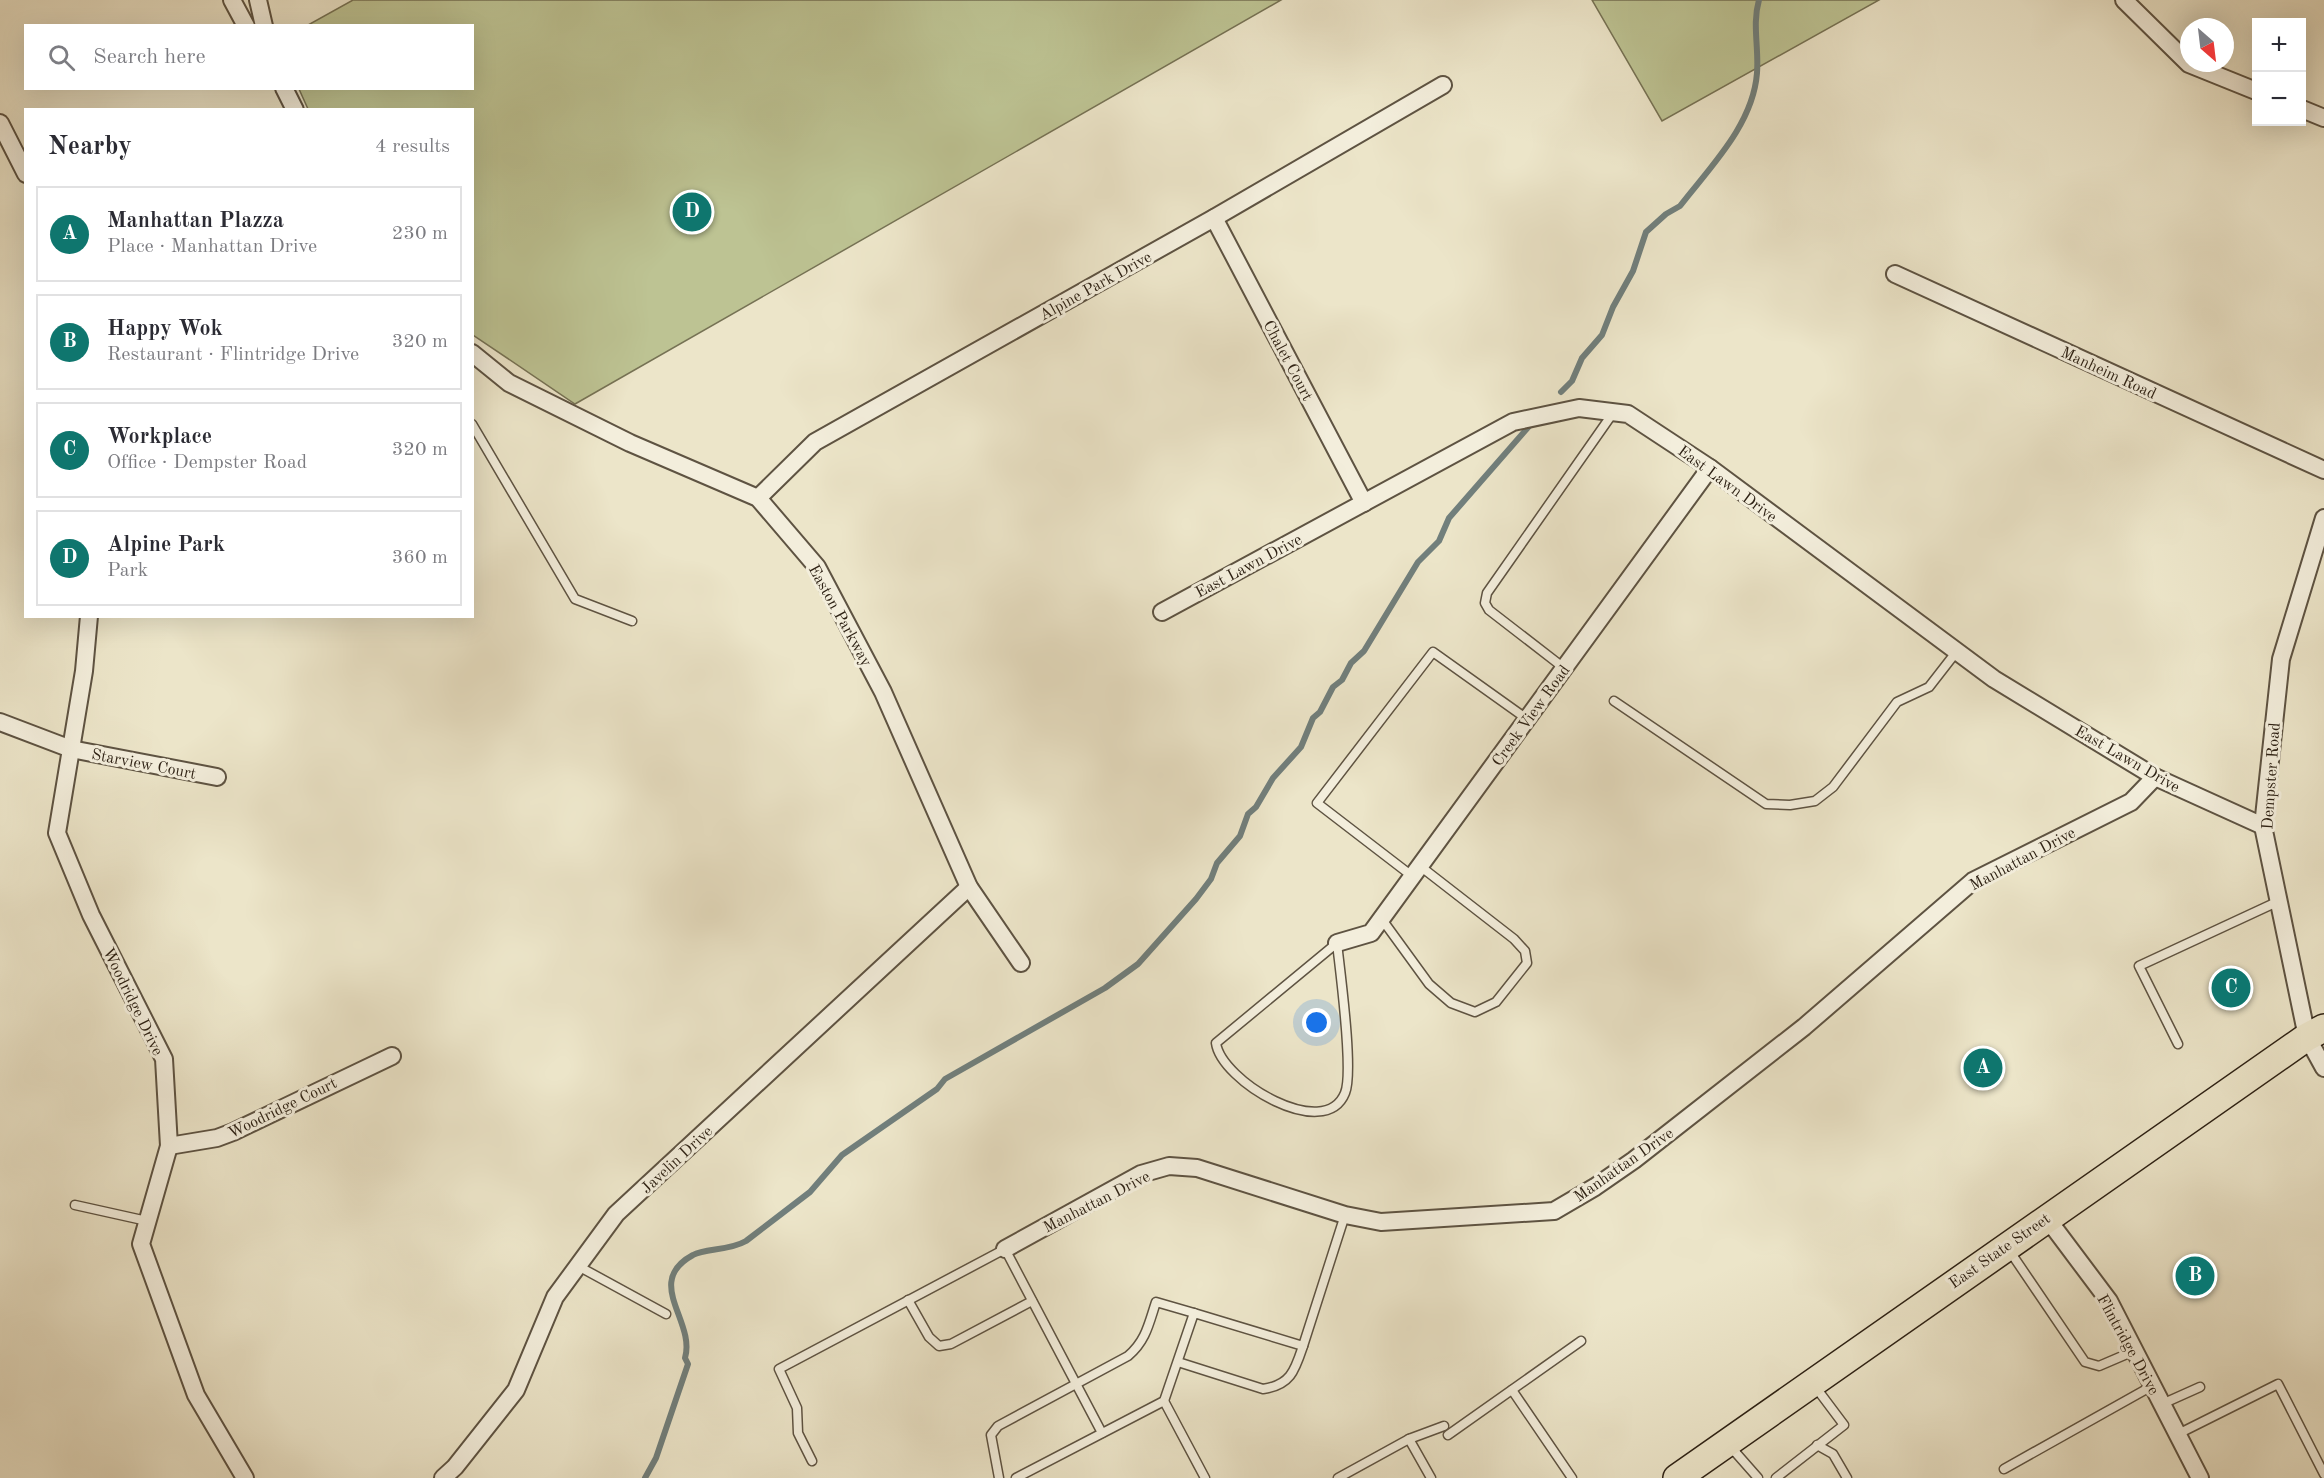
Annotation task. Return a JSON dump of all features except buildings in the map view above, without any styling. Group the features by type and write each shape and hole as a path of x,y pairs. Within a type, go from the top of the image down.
{"main road":[{"name":"East State Street","path":"1677,1478 2046,1217 2315,1032"}],"street":[{"path":"232,0 245,24"},
{"path":"258,0 264,24"},
{"path":"2124,0 2189,64 2252,89"},
{"name":"Alpine Park Drive","path":"758,498 815,442 1214,218 1443,86"},
{"path":"285,90 294,108"},
{"path":"2306,111 2324,118"},
{"path":"0,123 24,170"},
{"name":"Chalet Court","path":"1214,218 1364,502"},
{"name":"Manheim Road","path":"1895,274 2324,470"},
{"name":"Easton Parkway","path":"474,355 509,383 630,443 758,498 817,567 883,692 969,887 1021,963"},
{"name":"East Lawn Drive","path":"1162,612 1513,422 1579,408 1628,414 1710,468 1994,679 2155,777 2263,826"},
{"name":"Creek View Road","path":"1337,943 1371,933 1710,468"},
{"name":"Dempster Road","path":"2324,518 2281,659 2263,826 2279,901 2324,1068"},
{"name":"Woodridge Drive","path":"89,618 57,833 91,915 164,1059 169,1146 141,1244 196,1395 245,1478"},
{"name":"Starview Court","path":"0,722 71,748 217,777"},
{"name":"Manhattan Drive","path":"1005,1249 1141,1174 1169,1166 1197,1168 1345,1215 1381,1222 1554,1210 1595,1187 1634,1160 1804,1027 1973,880 2131,802 2155,777"},
{"name":"Javelin Drive","path":"443,1478 455,1467 516,1390 555,1297 616,1214 969,887"},
{"name":"Woodridge Court","path":"169,1146 217,1138 233,1132 392,1056"},
{"name":"Flintridge Drive","path":"2046,1217 2109,1301 2200,1478"}],"lane":[{"path":"1564,668 1489,610 1485,603 1487,593 1614,412"},
{"path":"474,427 575,599 632,621"},
{"path":"1614,701 1766,804 1790,805 1815,801 1833,787 1897,702 1929,687 1956,651"},
{"path":"1381,918 1429,984 1451,1003 1475,1012 1496,1002 1527,963 1525,951 1514,939 1317,803 1433,652 1527,719"},
{"path":"2178,1044 2139,966 2279,901"},
{"path":"1337,943 1347,1062 1345,1094 1340,1101 1326,1110 1314,1112 1282,1106 1260,1095 1245,1083 1225,1063 1217,1051 1216,1043 1337,943"},
{"path":"75,1205 147,1221"},
{"path":"1178,1362 1263,1389 1276,1387 1293,1375 1345,1215"},
{"path":"2006,1245 2085,1362 2099,1366 2134,1351"},
{"path":"812,1461 798,1433 797,1408 779,1369 1005,1249 1102,1433"},
{"path":"578,1266 666,1314"},
{"path":"908,1300 929,1337 939,1346 951,1344 1032,1301"},
{"path":"999,1478 991,1435 998,1426 1128,1356 1140,1346 1156,1302 1303,1346"},
{"path":"1016,1478 1164,1401 1194,1313"},
{"path":"1338,1478 1409,1438 1446,1430 1512,1390 1581,1341"},
{"path":"1776,1478 1844,1425 1812,1382"},
{"path":"2178,1434 2278,1384 2324,1474"},
{"path":"2004,1469 2152,1386"},
{"path":"2162,1404 2200,1387"},
{"path":"1512,1390 1572,1478"},
{"path":"1164,1401 1205,1478"},
{"path":"1409,1438 1431,1478"},
{"path":"1727,1443 1758,1478"},
{"path":"1817,1445 1833,1454 1847,1478"}],"green space":[{"path":"353,0 1281,0 575,404 474,336 474,108 308,108 299,90 474,90 474,24 310,24"},
{"path":"1592,0 1879,0 1662,121"}],"waterway":[{"path":"1561,392 1572,381 1582,358 1602,335 1613,307 1633,271 1646,232 1666,214 1680,206 1739,128 1754,92 1757,73 1756,18 1759,0"},
{"path":"645,1478 656,1458 688,1364 685,1358 684,1330 671,1290 672,1277 679,1266 698,1253 746,1241 810,1192 842,1155 937,1089 945,1079 1105,988 1138,964 1211,879 1217,863 1240,836 1248,814 1256,807 1273,778 1301,747 1313,718 1320,712 1333,687 1342,680 1351,663 1364,651 1418,562 1439,541 1449,518 1531,424"}],"place":[{"name":"Alpine Park","path":"692,212"},
{"name":"Workplace","path":"2231,988"},
{"name":"Manhattan Plazza","path":"1983,1068"},
{"name":"Happy Wok","path":"2195,1276"}]}
